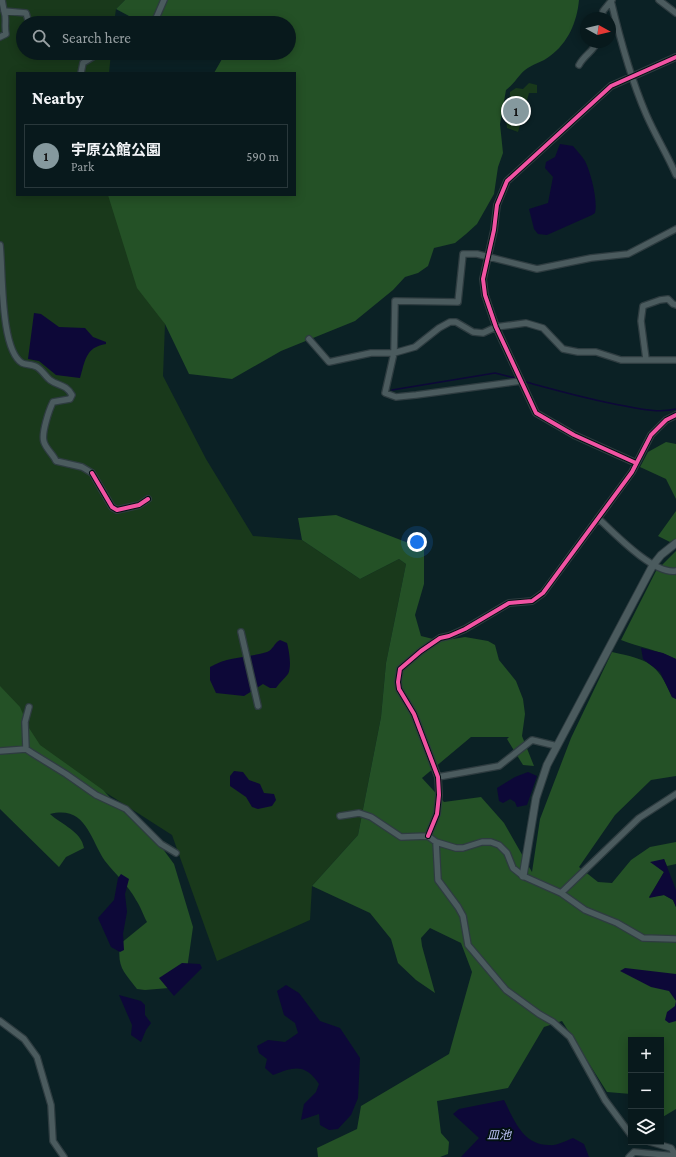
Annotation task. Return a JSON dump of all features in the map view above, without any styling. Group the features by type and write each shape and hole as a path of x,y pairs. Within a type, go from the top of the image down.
{"street":[{"path":"0,37 6,34 4,26 5,15 2,0"},
{"path":"157,16 164,0"},
{"path":"603,12 611,0"},
{"path":"611,0 623,50 631,75 646,115 676,175"},
{"path":"659,0 676,13"},
{"path":"4,11 26,13 27,16"},
{"path":"579,65 584,56 595,48"},
{"path":"636,463 574,434 536,412 496,327 485,295 483,279 497,205 507,181 611,86 631,75 676,57"},
{"path":"81,72 83,63 88,60"},
{"path":"521,381 396,397 385,393 394,353 396,301 458,302 463,254 488,256 537,269 592,258 628,254 676,229"},
{"path":"0,245 2,302 7,345 14,357 22,363 36,366 51,380 69,389 72,395 70,399 53,402 49,410 43,434 43,441 56,461 82,467 92,473 112,507 116,510 138,505 148,499"},
{"path":"646,359 641,321 643,306 668,299 676,305"},
{"path":"309,339 329,362 371,353 394,353 415,347 450,322 456,322 473,332 483,333 496,327 526,323 543,328 563,349 578,352 596,352 621,360 676,360"},
{"path":"428,836 437,814 439,795 438,777 414,714 398,686 400,669 416,655 440,638 466,629 509,603 532,601 543,593 632,472 651,435 666,420 676,415"},
{"path":"598,518 629,548 653,565 667,572 676,571"},
{"path":"523,876 536,798 547,765 653,565 661,555 676,543"},
{"path":"241,632 258,706"},
{"path":"26,749 25,722 29,707"},
{"path":"438,777 499,766 532,740 557,746"},
{"path":"0,751 26,749 96,795 126,809 162,844 176,853"},
{"path":"561,893 639,818 676,794"},
{"path":"340,816 358,813 371,817 401,837 428,836 436,842 456,848 463,848 482,842 491,842 503,848 513,868 523,876 561,893 585,910 617,923 644,938 676,939"},
{"path":"436,842 438,880 463,916 468,945 506,990 567,1033 606,1100 628,1131"},
{"path":"0,1021 24,1039 37,1057 51,1105 53,1141 64,1157"},
{"path":"660,1145 671,1148 676,1156"},
{"path":"629,1157 634,1152 676,1156"}],"green space":[{"path":"0,0 125,0 116,9 115,16 16,16 16,60 110,60 109,72 16,72 16,196 114,196 165,324 163,376 206,459 253,536 302,540 360,579 399,559 406,564 386,663 381,717 358,835 312,886 310,920 217,961 172,835 33,746 0,699"},
{"path":"125,0 579,0 574,24 562,45 547,58 525,70 506,90 500,124 503,153 498,167 494,194 477,224 455,243 434,248 428,266 418,273 405,277 393,290 355,321 281,351 232,379 189,374 165,324 137,288 108,196 296,196 296,72 215,72 221,60 296,60 296,16 129,16 116,9"},
{"path":"529,83 537,85 537,93 529,93 518,132 507,128 510,92 516,88 523,89"},
{"path":"666,442 676,444 676,499 666,479 640,467 648,452"},
{"path":"676,511 676,539 670,542 658,536"},
{"path":"336,515 424,549 424,584 415,615 421,636 441,641 465,637 488,641 495,645 499,660 516,681 523,699 525,714 522,736 534,766 523,765 507,739 509,737 471,737 422,778 444,802 481,797 504,823 532,872 540,819 571,738 612,652 634,657 650,664 656,669 667,685 672,697 676,699 676,776 651,780 615,815 579,867 598,882 612,883 631,860 650,847 676,842 676,864 667,866 664,859 659,868 664,872 649,897 664,895 673,900 676,907 676,1109 664,1116 664,1037 628,1037 628,1094 607,1092 562,1021 544,1027 508,1088 437,1101 441,1133 449,1142 448,1154 440,1157 318,1157 317,1148 357,1129 361,1106 449,1054 472,972 461,943 430,928 421,938 435,993 416,980 398,963 391,939 370,913 312,886 358,835 381,717 386,663 406,564 399,559 360,579 302,540 298,518"},
{"path":"676,551 676,659 621,640 656,571"},
{"path":"0,686 20,707 29,728 40,745 103,790 129,817 160,845 174,864 193,927 187,969 169,988 145,990 137,989 122,969 119,952 120,944 147,922 133,895 105,861 90,834 79,819 72,814 50,814 79,837 84,848 66,857 59,867 0,809"}],"water":[{"path":"560,144 573,146 585,161 590,172 596,202 595,213 547,235 538,234 534,229 529,209 548,203 553,177 545,168 546,162 555,157"},
{"path":"34,313 41,314 59,327 85,328 93,337 106,342 106,344 94,348 87,356 80,378 56,375 39,361 28,359"},
{"path":"280,640 287,643 290,667 288,674 276,688 270,688 263,684 244,696 216,693 210,680 210,667 217,663 231,659 267,652 271,650"},
{"path":"641,648 663,653 676,659 676,699 672,697 660,672 643,659"},
{"path":"234,771 243,772 249,780 260,784 264,793 274,794 276,800 272,806 258,809 252,807 246,797 230,786 230,776"},
{"path":"528,772 537,776 527,805 517,807 515,802 510,799 503,803 499,801 497,788 515,777"},
{"path":"664,859 676,890 676,907 673,900 664,895 649,898 664,872 650,862"},
{"path":"121,874 129,879 125,894 127,912 123,934 124,950 120,952 111,947 98,918 114,900 118,878"},
{"path":"182,963 200,964 202,968 174,996 159,978"},
{"path":"625,968 676,974 676,1001 669,991 651,987 620,971"},
{"path":"286,985 299,993 320,1021 340,1028 360,1058 358,1098 351,1115 338,1129 329,1130 320,1125 319,1114 301,1120 304,1104 316,1092 319,1084 314,1077 304,1070 299,1069 287,1070 273,1075 265,1068 267,1059 259,1053 257,1046 268,1040 285,1042 298,1033 295,1023 284,1015 277,991"},
{"path":"119,995 141,1001 145,1005 145,1015 151,1023 141,1042 131,1035 132,1025"},
{"path":"676,1001 676,1021 669,1023 665,1020 667,1012 675,1006"},
{"name":"皿池","path":"504,1100 520,1130 532,1141 540,1144 555,1145 573,1138 584,1144 589,1157 461,1157 479,1138 453,1114 459,1109"}],"waterway":[{"path":"392,390 495,373 515,378"},
{"path":"526,382 612,404 656,411 676,409"}],"cycle path":[{"path":"636,463 574,435 536,413 496,327 485,295 483,279 494,230 497,205 507,181 611,86 676,57"},
{"path":"428,836 437,814 439,795 438,777 414,714 399,689 398,682 400,669 421,651 440,638 465,629 509,603 532,601 543,593 632,472 651,435 666,420 676,415"},
{"path":"92,473 112,507 117,510 139,505 148,499"}],"place":[{"name":"宇原公館公園","path":"516,111"}]}
